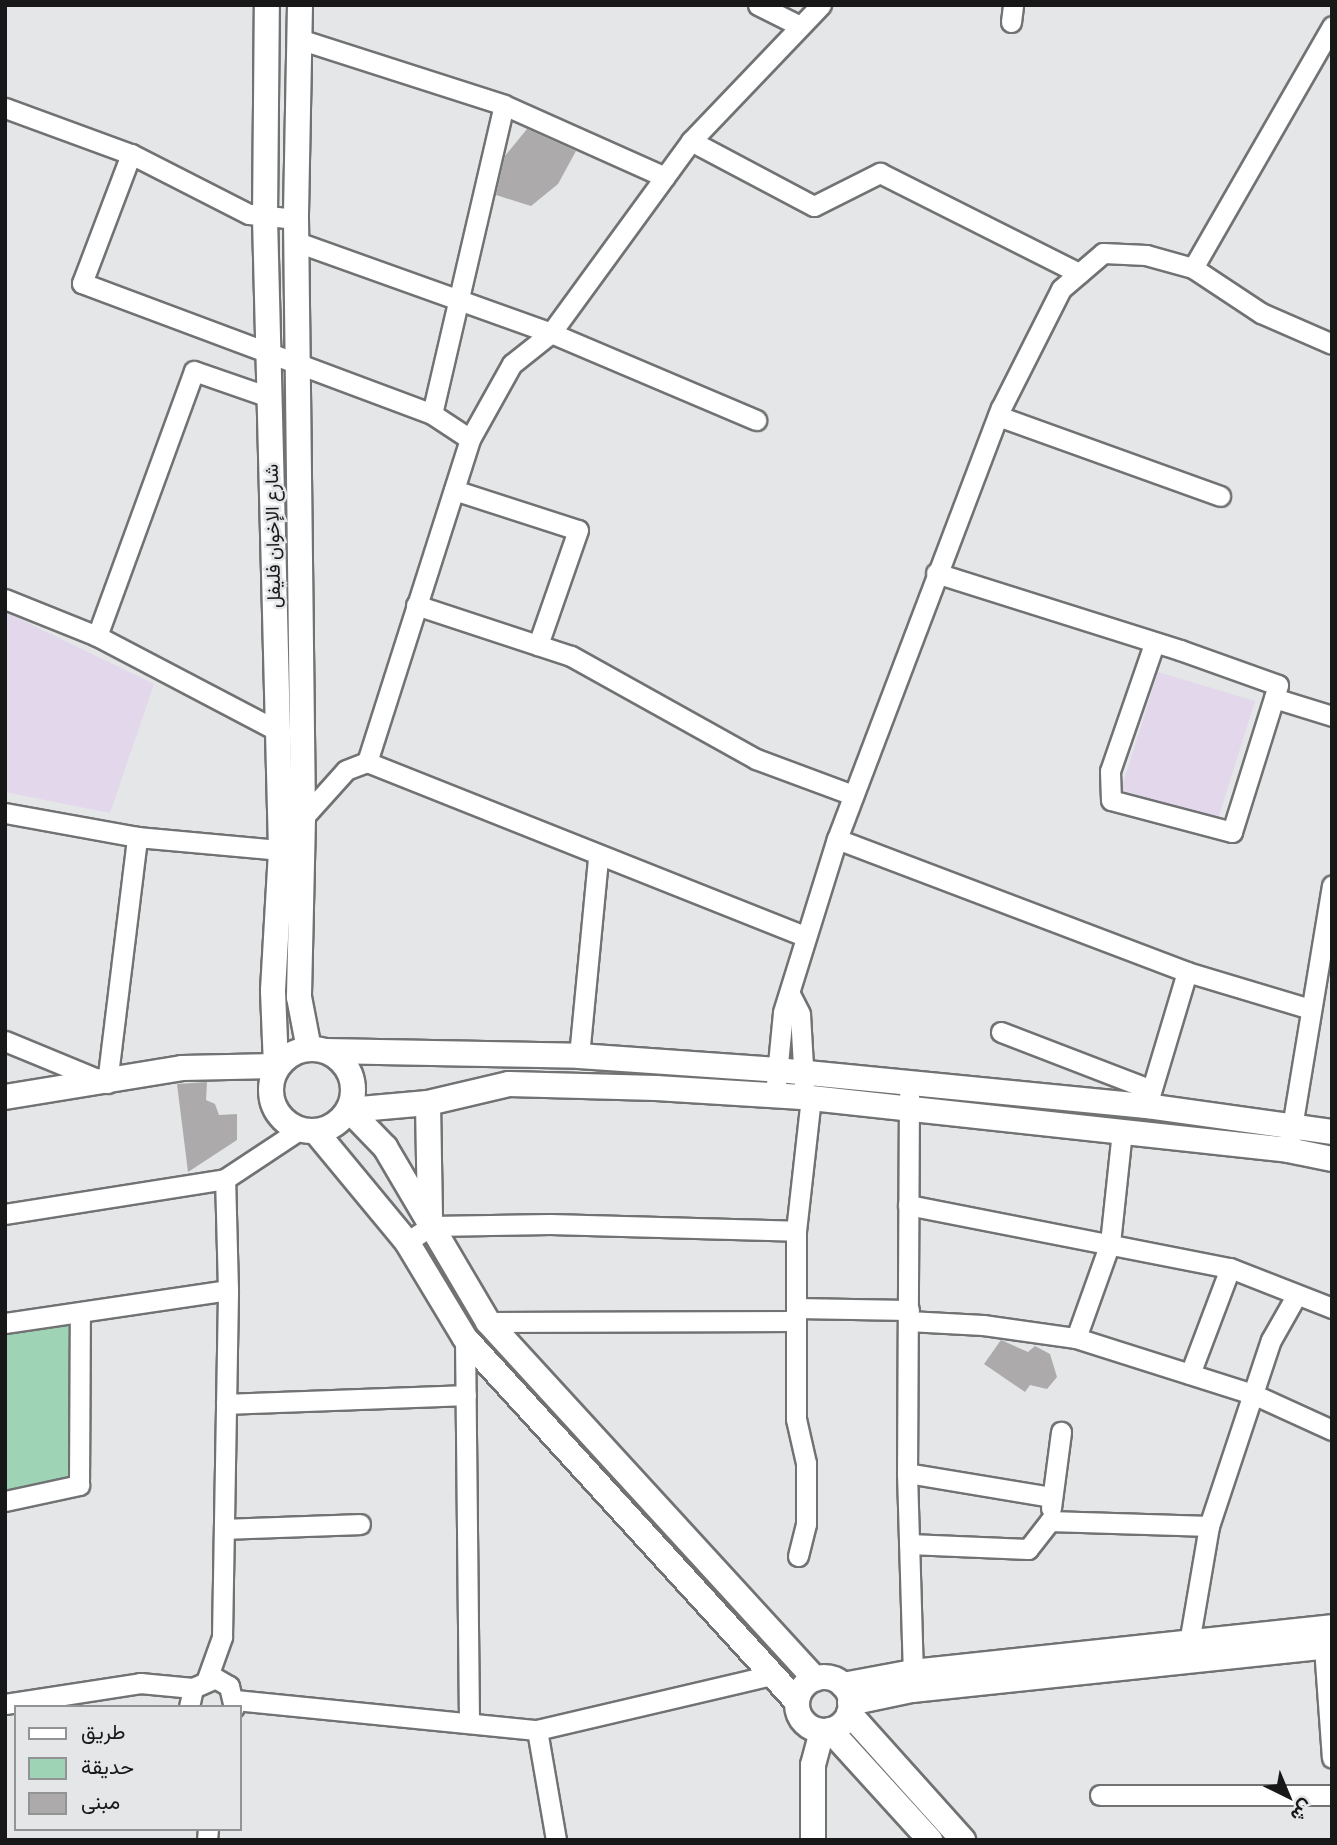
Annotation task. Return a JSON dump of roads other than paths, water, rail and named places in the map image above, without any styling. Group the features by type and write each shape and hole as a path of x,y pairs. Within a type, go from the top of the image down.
{"main road":[{"name":"شارع الإخوان فليفل","path":"267,5 265,219 281,850 272,1004 276,1066"},
{"name":"شارع الإخوان فليفل","path":"300,5 297,230 301,367 303,818 299,997 317,1050"},
{"path":"307,1131 341,1121 349,1110 354,1088 350,1072 317,1050"},
{"path":"5,1097 107,1083 182,1068 276,1066 317,1050 579,1056 778,1070 806,1090 908,1110 1288,1150 1332,1159"},
{"path":"276,1066 270,1095 275,1110 307,1131 407,1242 466,1338 797,1700"},
{"path":"349,1110 428,1103 509,1084 775,1097 806,1090 909,1083 1149,1098 1332,1132"},
{"path":"428,1103 430,1226"},
{"path":"349,1110 385,1147 488,1322 815,1679"},
{"path":"847,1700 1329,1640"},
{"path":"814,1840 813,1765 826,1731 847,1700 913,1672 1189,1643 1329,1640"},
{"path":"930,1840 826,1731 800,1717 797,1700 800,1691 815,1679 825,1677 847,1700 963,1840"}],"street":[{"path":"758,5 800,26"},
{"path":"368,762 470,439 512,364 551,333 691,141 821,5"},
{"path":"1193,268 1332,26"},
{"path":"299,39 504,105 665,177"},
{"path":"432,414 504,105"},
{"path":"6,111 131,154 265,219 459,299 551,333 756,420"},
{"path":"691,141 814,206 880,173 1079,273"},
{"path":"131,154 82,283 268,349 301,367 432,414 470,439"},
{"path":"775,1097 783,1012 791,996 805,936 837,839 998,416 1061,289 1103,254 1146,255 1193,268 1261,313 1332,344"},
{"path":"97,636 194,371 269,397"},
{"path":"998,416 1220,496"},
{"path":"454,491 578,530 538,645"},
{"path":"936,573 1154,644 1278,685 1232,832 1111,800 1110,771 1154,644"},
{"path":"5,599 97,636 278,731"},
{"path":"416,605 538,645 593,667 756,759 853,795"},
{"path":"1274,698 1332,716"},
{"path":"303,818 346,770 368,762 598,857 805,936"},
{"path":"5,813 137,837 281,850"},
{"path":"5,1041 107,1083 137,837"},
{"path":"837,839 1187,972 1310,1009"},
{"path":"579,1056 598,857"},
{"path":"1288,1150 1332,885"},
{"path":"1001,1032 1149,1098 1187,972"},
{"path":"791,996 800,1014 806,1090 796,1231 796,1419 806,1463 806,1524 798,1556"},
{"path":"909,1083 907,1473 913,1672"},
{"path":"5,1214 225,1179 307,1131"},
{"path":"1076,1338 1110,1243 1122,1131"},
{"path":"196,1691 222,1637 228,1290 225,1179"},
{"path":"908,1205 1230,1268 1332,1308"},
{"path":"407,1242 430,1226 550,1224 796,1231"},
{"path":"1190,1374 1230,1268"},
{"path":"5,1323 228,1290"},
{"path":"1189,1643 1209,1526 1270,1340 1296,1296"},
{"path":"5,1501 79,1486 80,1313"},
{"path":"488,1322 796,1314 908,1315 1076,1338 1253,1394 1332,1430"},
{"path":"466,1338 469,1723"},
{"path":"226,1404 466,1395"},
{"path":"909,1544 1028,1549 1050,1521 1061,1432"},
{"path":"907,1473 1052,1497"},
{"path":"1050,1521 1209,1526"},
{"path":"224,1529 360,1524"},
{"path":"1329,1640 1332,1758"},
{"path":"5,1704 140,1683 196,1691 223,1681 235,1703 537,1730 775,1674"},
{"path":"537,1730 556,1840"},
{"path":"1100,1795 1332,1795"}]}
